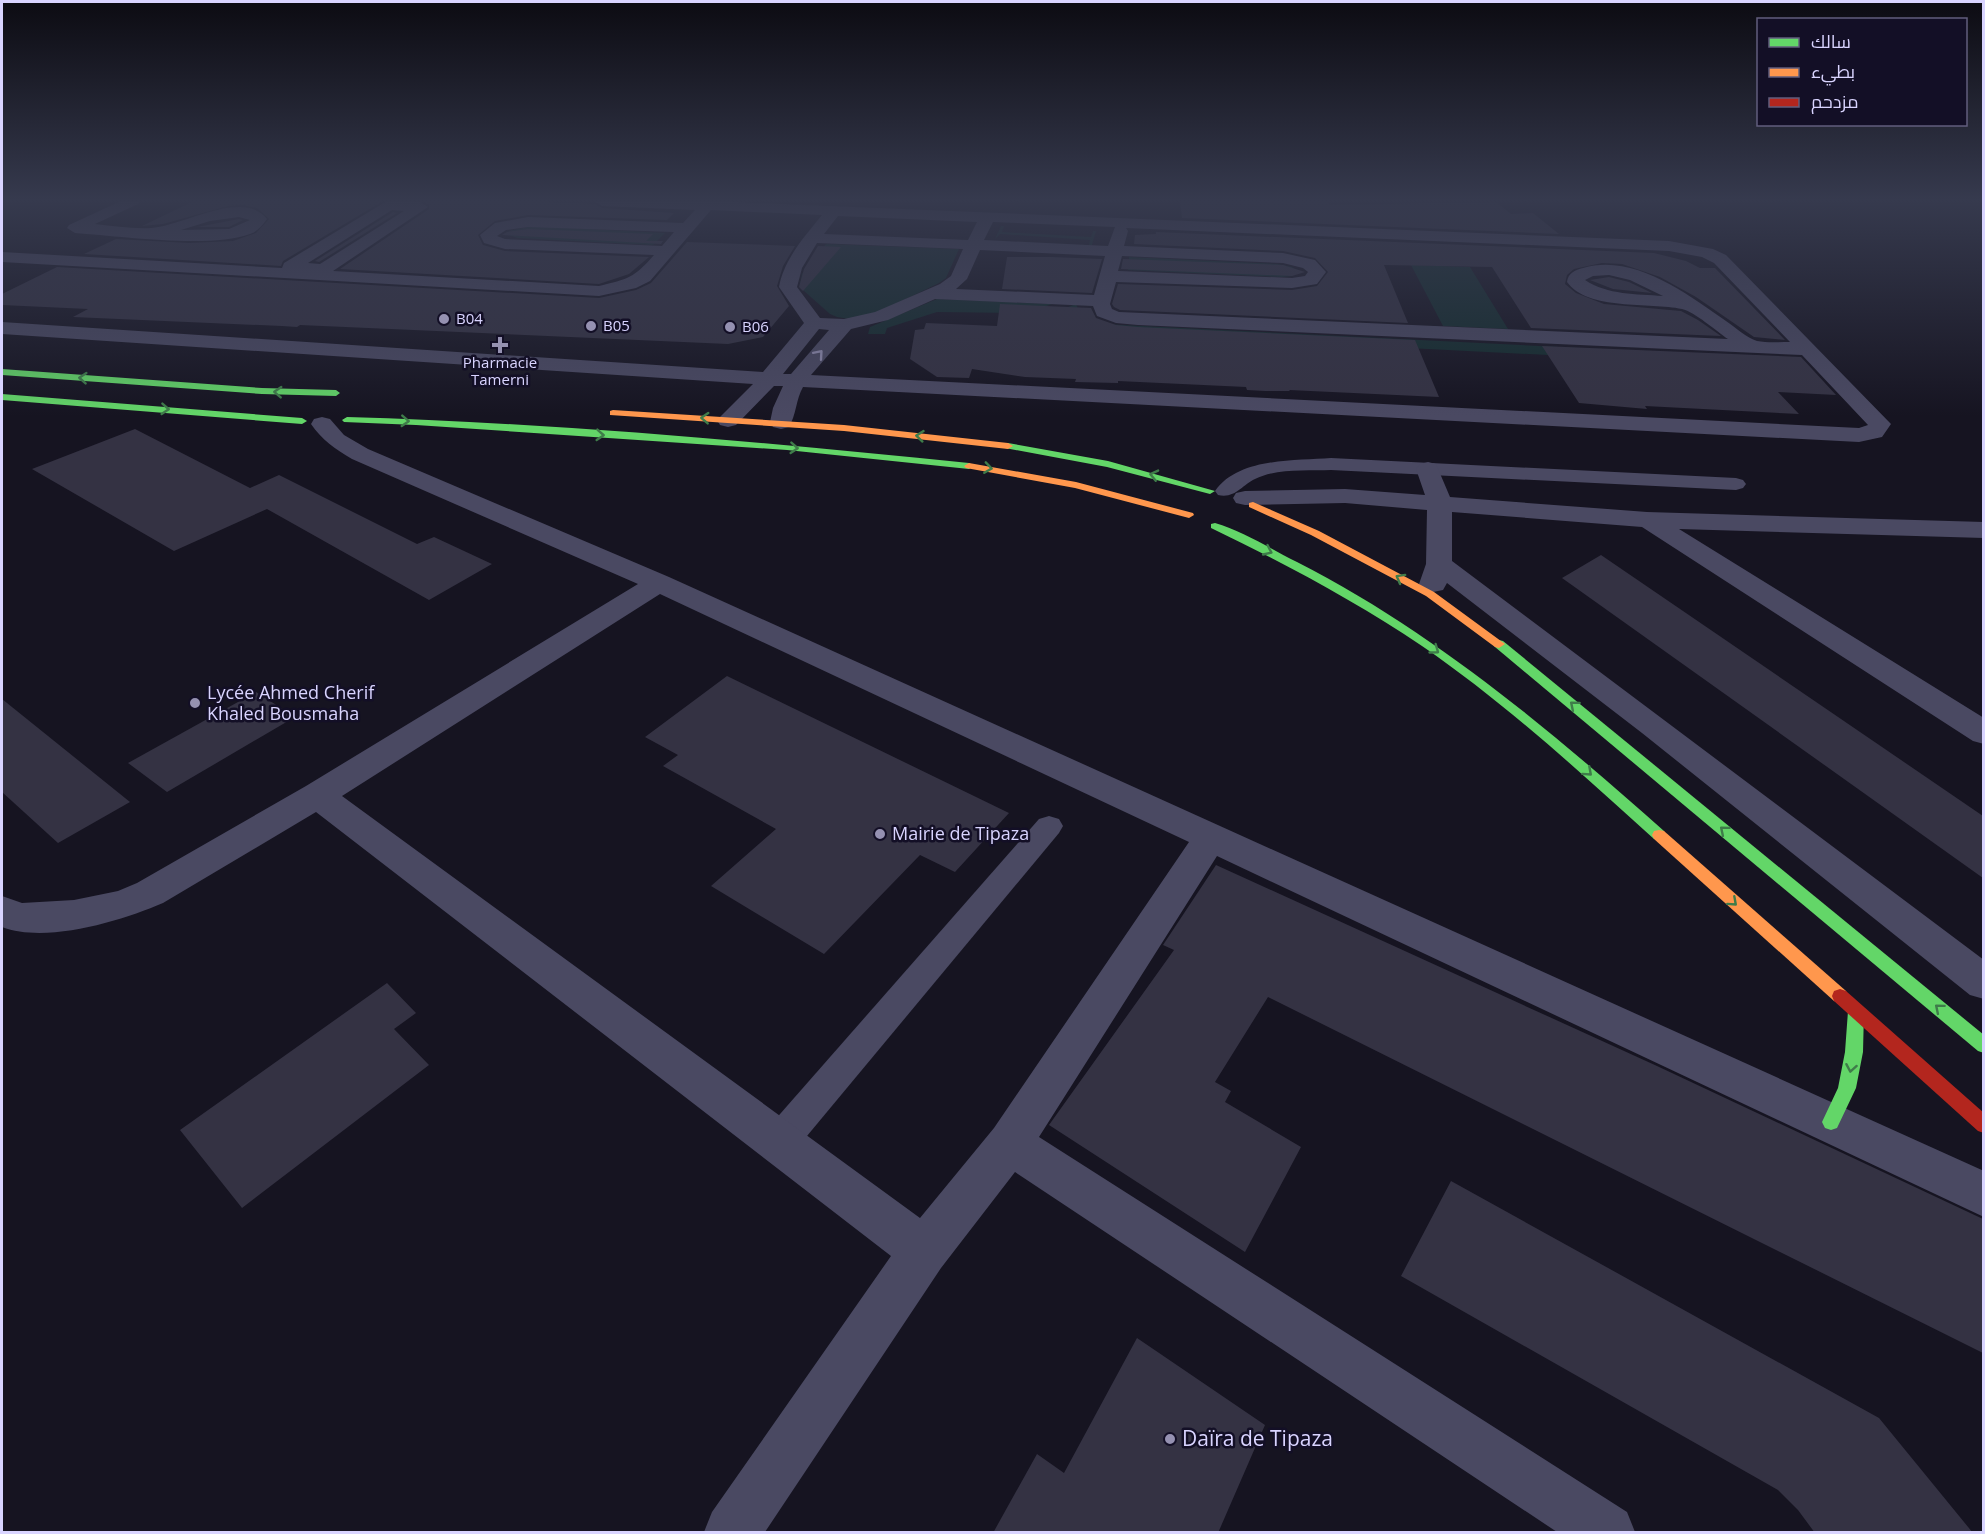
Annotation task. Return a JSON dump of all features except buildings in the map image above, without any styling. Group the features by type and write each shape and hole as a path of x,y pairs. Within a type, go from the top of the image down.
{"main road":[{"path":"2,372 262,391 352,392"},
{"path":"336,393 314,399 299,408 296,413 324,422 371,408"},
{"path":"2,397 324,422 440,424 929,459 1052,479 1123,495 1189,515 1195,520 1215,526 1303,568 1352,596 1417,637 1498,696 1580,765 1983,1125"},
{"path":"596,412 781,422 1009,446 1121,467 1315,532 1430,594 1516,657 1983,1046"},
{"path":"1189,515 1185,507 1188,499 1197,494 1238,505"},
{"path":"1215,526 1231,527 1238,505"},
{"path":"1832,1122 1847,1088 1854,1052 1856,1011"}],"street":[{"path":"326,273 599,291 630,284 648,273"},
{"path":"646,275 660,276 663,273"},
{"path":"791,273 788,287 814,323"},
{"path":"814,323 844,325 881,316 935,294 958,279 961,273"},
{"path":"1109,273 1101,301 1104,312 1116,317 1138,320 1808,349"},
{"path":"1108,276 1284,283 1306,281 1317,275 1316,273"},
{"path":"1589,273 1576,278 1576,282 1603,296 1685,304"},
{"path":"1601,273 1629,274 1644,279 1753,346"},
{"path":"2,328 796,381 1859,435 1868,434 1878,428 1880,424 1733,273"},
{"path":"935,294 1101,301"},
{"path":"728,420 748,403 814,323"},
{"path":"781,422 784,405 796,381 844,325"},
{"path":"324,422 336,440 360,454 659,583 1832,1122 1983,1195"},
{"path":"1428,469 1440,503 1439,564 1430,594"},
{"path":"1238,505 1328,496 1647,520 1983,530"},
{"path":"1647,520 1983,733"},
{"path":"1439,564 1653,726 1983,983"},
{"path":"2,911 20,918 74,915 124,904 186,873 318,795 659,583"},
{"path":"318,795 924,1251"},
{"path":"732,1533 924,1251 1010,1143 1211,837"},
{"path":"1010,1143 1607,1533"}],"lane":[{"path":"1238,505 1249,474 1282,467 1331,464 1736,484"},
{"path":"779,1142 1049,826"}],"green space":[{"path":"948,273 946,278 939,283 873,315 855,320 830,314 803,290 800,284 802,274"},
{"path":"1185,273 1295,273 1292,276"},
{"path":"1415,273 1473,273 1508,329 1443,326"},
{"path":"937,299 1052,304 1027,313 937,312 887,328 885,334 868,334 870,327"},
{"path":"1076,304 1080,313 1101,324 1680,353 1687,362 1068,331 1040,318"}],"traffic: fast":[{"path":"2,372 262,391 336,393"},
{"path":"2,397 302,421"},
{"path":"347,420 416,422 787,447 969,466"},
{"path":"1008,446 1108,464 1210,491"},
{"path":"1215,526 1283,559 1371,607 1463,669 1530,722 1659,835"},
{"path":"1499,644 1984,1046"},
{"path":"1831,1122 1847,1088 1854,1052 1856,1011"}],"traffic: slow":[{"path":"613,413 844,428 1008,446"},
{"path":"969,466 1076,485 1189,515"},
{"path":"1253,505 1315,533 1430,594 1499,644"},
{"path":"1659,835 1840,996"}],"traffic: jam":[{"path":"1840,996 1984,1125"}],"place":[{"name":"B04","path":"444,319"},
{"name":"B05","path":"591,326"},
{"name":"B06","path":"730,327"},
{"name":"Pharmacie Tamerni","path":"500,345"},
{"name":"Lycée Ahmed Cherif Khaled Bousmaha","path":"195,703"},
{"name":"Mairie de Tipaza","path":"880,834"},
{"name":"Daïra de Tipaza","path":"1170,1439"}]}
